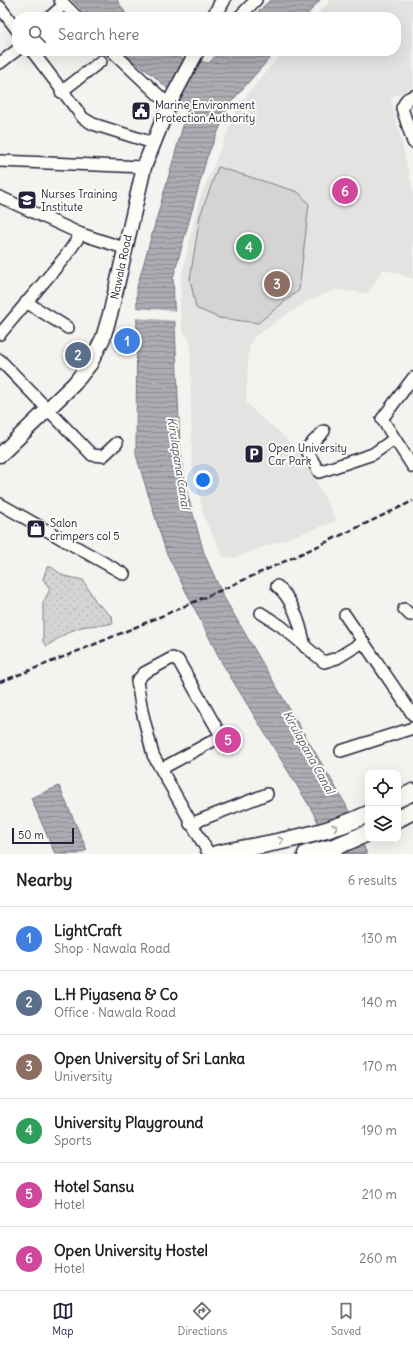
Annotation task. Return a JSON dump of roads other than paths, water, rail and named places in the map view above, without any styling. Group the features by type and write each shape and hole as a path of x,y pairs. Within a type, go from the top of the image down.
{"highway":[{"path":"401,798 413,792"},
{"path":"401,817 413,811"},
{"path":"216,854 313,834 362,816"},
{"path":"313,852 337,846 365,834"}],"main road":[{"path":"217,12 223,0"},
{"name":"Nawala Road","path":"0,455 74,384 90,364 102,338 111,312 124,248 144,167 169,104 194,56"}],"street":[{"path":"244,12 256,0"},
{"path":"59,5 70,12"},
{"path":"0,7 12,23"},
{"path":"0,63 12,54"},
{"path":"36,56 61,92 82,118 93,124 153,143"},
{"path":"117,56 169,104"},
{"path":"61,92 101,60"},
{"path":"413,96 407,99 402,108 413,142"},
{"path":"0,161 144,167"},
{"path":"0,197 81,234 124,248"},
{"path":"0,334 65,258 81,234"},
{"path":"26,302 68,328"},
{"path":"0,360 92,456 103,456 117,443"},
{"path":"412,464 382,419 397,397 413,378"},
{"path":"324,431 306,449 319,472 373,454 394,439"},
{"path":"0,504 124,574"},
{"path":"276,586 286,594 302,631 305,647"},
{"path":"261,613 281,626 324,662 337,658 363,642"},
{"path":"345,615 413,715"},
{"path":"161,769 220,737 220,734 178,660 172,658 144,672 137,681 142,711 153,755 190,824 209,854"},
{"path":"341,751 413,728"},
{"path":"190,824 267,794"}],"water":[{"path":"72,0 117,0 125,12 84,12"},
{"path":"270,0 320,0 309,12 258,12"},
{"name":"Kirulapana Canal","path":"126,56 174,56 209,63 215,56 272,56 231,102 207,157 173,278 180,445 186,489 204,553 223,596 346,805 367,854 335,854 310,807 222,663 166,552 136,455 137,287 188,108 154,76"},
{"path":"59,786 87,850 78,854 55,854 31,798"}],"railway":[{"path":"0,682 105,640 208,596 413,501"}],"place":[{"name":"Marine Environment Protection Authority","path":"141,111"},
{"name":"Open University Hostel","path":"345,191"},
{"name":"Nurses Training Institute","path":"27,200"},
{"name":"University Playground","path":"249,247"},
{"name":"Open University of Sri Lanka","path":"277,284"},
{"name":"LightCraft","path":"127,341"},
{"name":"L.H Piyasena & Co","path":"78,355"},
{"name":"Open University Car Park","path":"254,454"},
{"name":"Salon crimpers col 5","path":"36,529"},
{"name":"Hotel Sansu","path":"228,740"}]}
